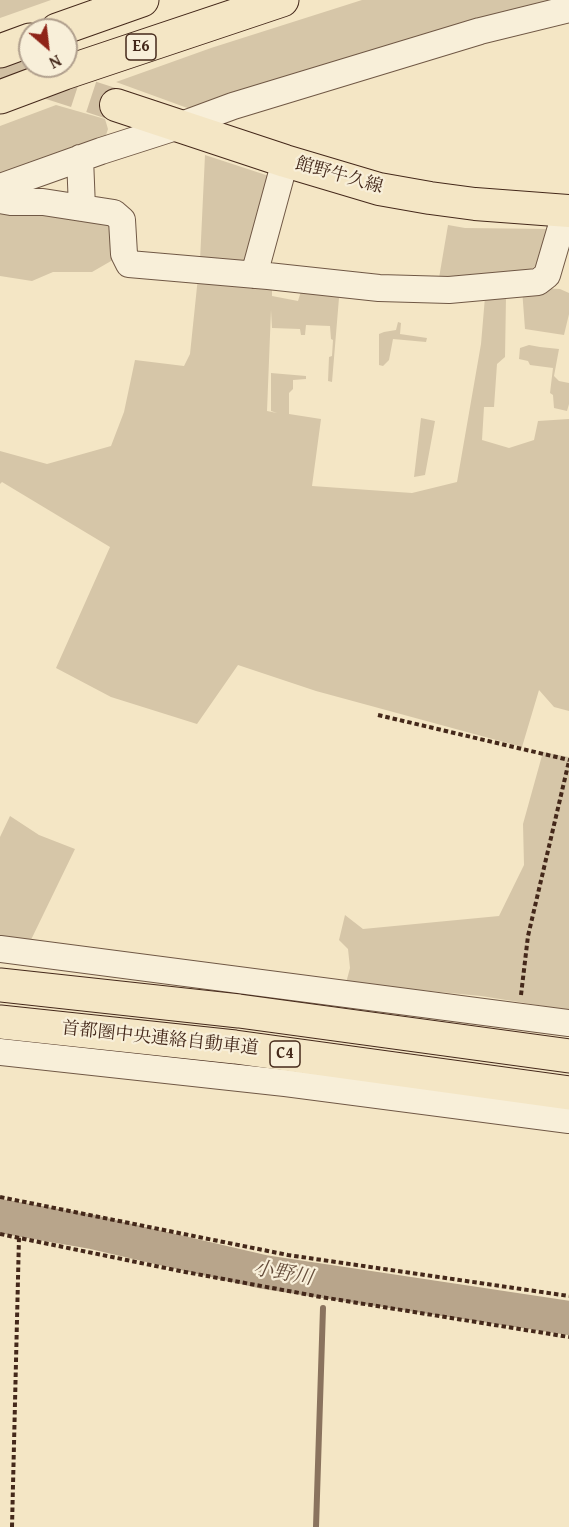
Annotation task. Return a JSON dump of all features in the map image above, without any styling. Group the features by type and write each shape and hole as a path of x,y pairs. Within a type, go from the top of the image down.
{"highway":[{"name":"E6","path":"78,23 142,0"},
{"name":"E6","path":"0,97 64,73 282,0"},
{"path":"0,51 18,44"},
{"name":"首都圏中央連絡自動車道","path":"0,985 239,1011 569,1056"},
{"name":"首都圏中央連絡自動車道","path":"0,1022 235,1047 569,1093"}],"main road":[{"name":"館野牛久線","path":"116,105 285,161 379,189 475,204 565,211"}],"street":[{"path":"0,187 233,106 480,31 569,9"},
{"path":"80,158 82,208"},
{"path":"254,275 285,161"},
{"path":"0,200 43,202 114,213 122,220 124,254 129,264 380,288 449,290 538,282 547,275 565,211"},
{"path":"0,949 569,1023"},
{"path":"0,1052 285,1083 569,1120"}],"path":[{"path":"378,715 569,760 528,936 523,989 517,1015"},
{"path":"0,1197 288,1256 569,1296"},
{"path":"0,1234 321,1297 569,1337"},
{"path":"12,1527 19,1237"}],"shaded area":[{"path":"0,0 51,0 0,18"},
{"path":"362,0 566,0 193,110 116,82 211,48"},
{"path":"56,105 105,119 108,129 104,141 0,179 0,126"},
{"path":"205,155 269,176 250,262 200,261"},
{"path":"0,211 67,212 113,226 118,257 92,272 53,272 32,281 0,276"},
{"path":"448,225 465,228 551,229 539,264 523,274 439,278"},
{"path":"198,277 272,284 272,296 298,301 302,288 360,294 367,300 339,298 332,382 328,381 329,357 332,356 333,340 330,326 306,325 305,335 301,335 300,329 272,328 271,310 267,411 277,413 271,411 271,373 306,376 306,379 293,380 293,389 289,393 289,414 321,419 312,486 412,493 457,482 481,344 485,297 506,297 505,357 497,364 494,407 484,407 482,440 509,448 534,440 538,421 569,419 569,711 554,707 539,690 522,747 316,691 238,665 197,724 111,697 56,668 110,547 2,482 0,484 0,451 47,464 111,446 124,412 135,360 184,366 190,354"},
{"path":"522,289 560,289 569,293 569,314 564,335 525,329"},
{"path":"398,322 401,323 400,334 427,338 426,342 393,339 389,360 383,366 379,365 379,334 396,330"},
{"path":"529,345 559,349 554,376 559,381 569,383 567,411 554,408 553,395 550,393 553,368 530,365 528,361 519,359 520,348"},
{"path":"421,418 435,421 425,475 414,477"},
{"path":"543,752 569,757 569,1010 481,996 346,983 350,968 348,949 339,940 345,915 363,929 499,916 524,865 523,824"},
{"path":"10,816 39,835 75,849 28,946 0,941 0,837"}],"waterway":[{"name":"小野川","path":"0,1216 92,1232 264,1272 569,1318"},
{"path":"316,1527 323,1308"}],"tunnel":[{"path":"0,67 116,105"}]}
